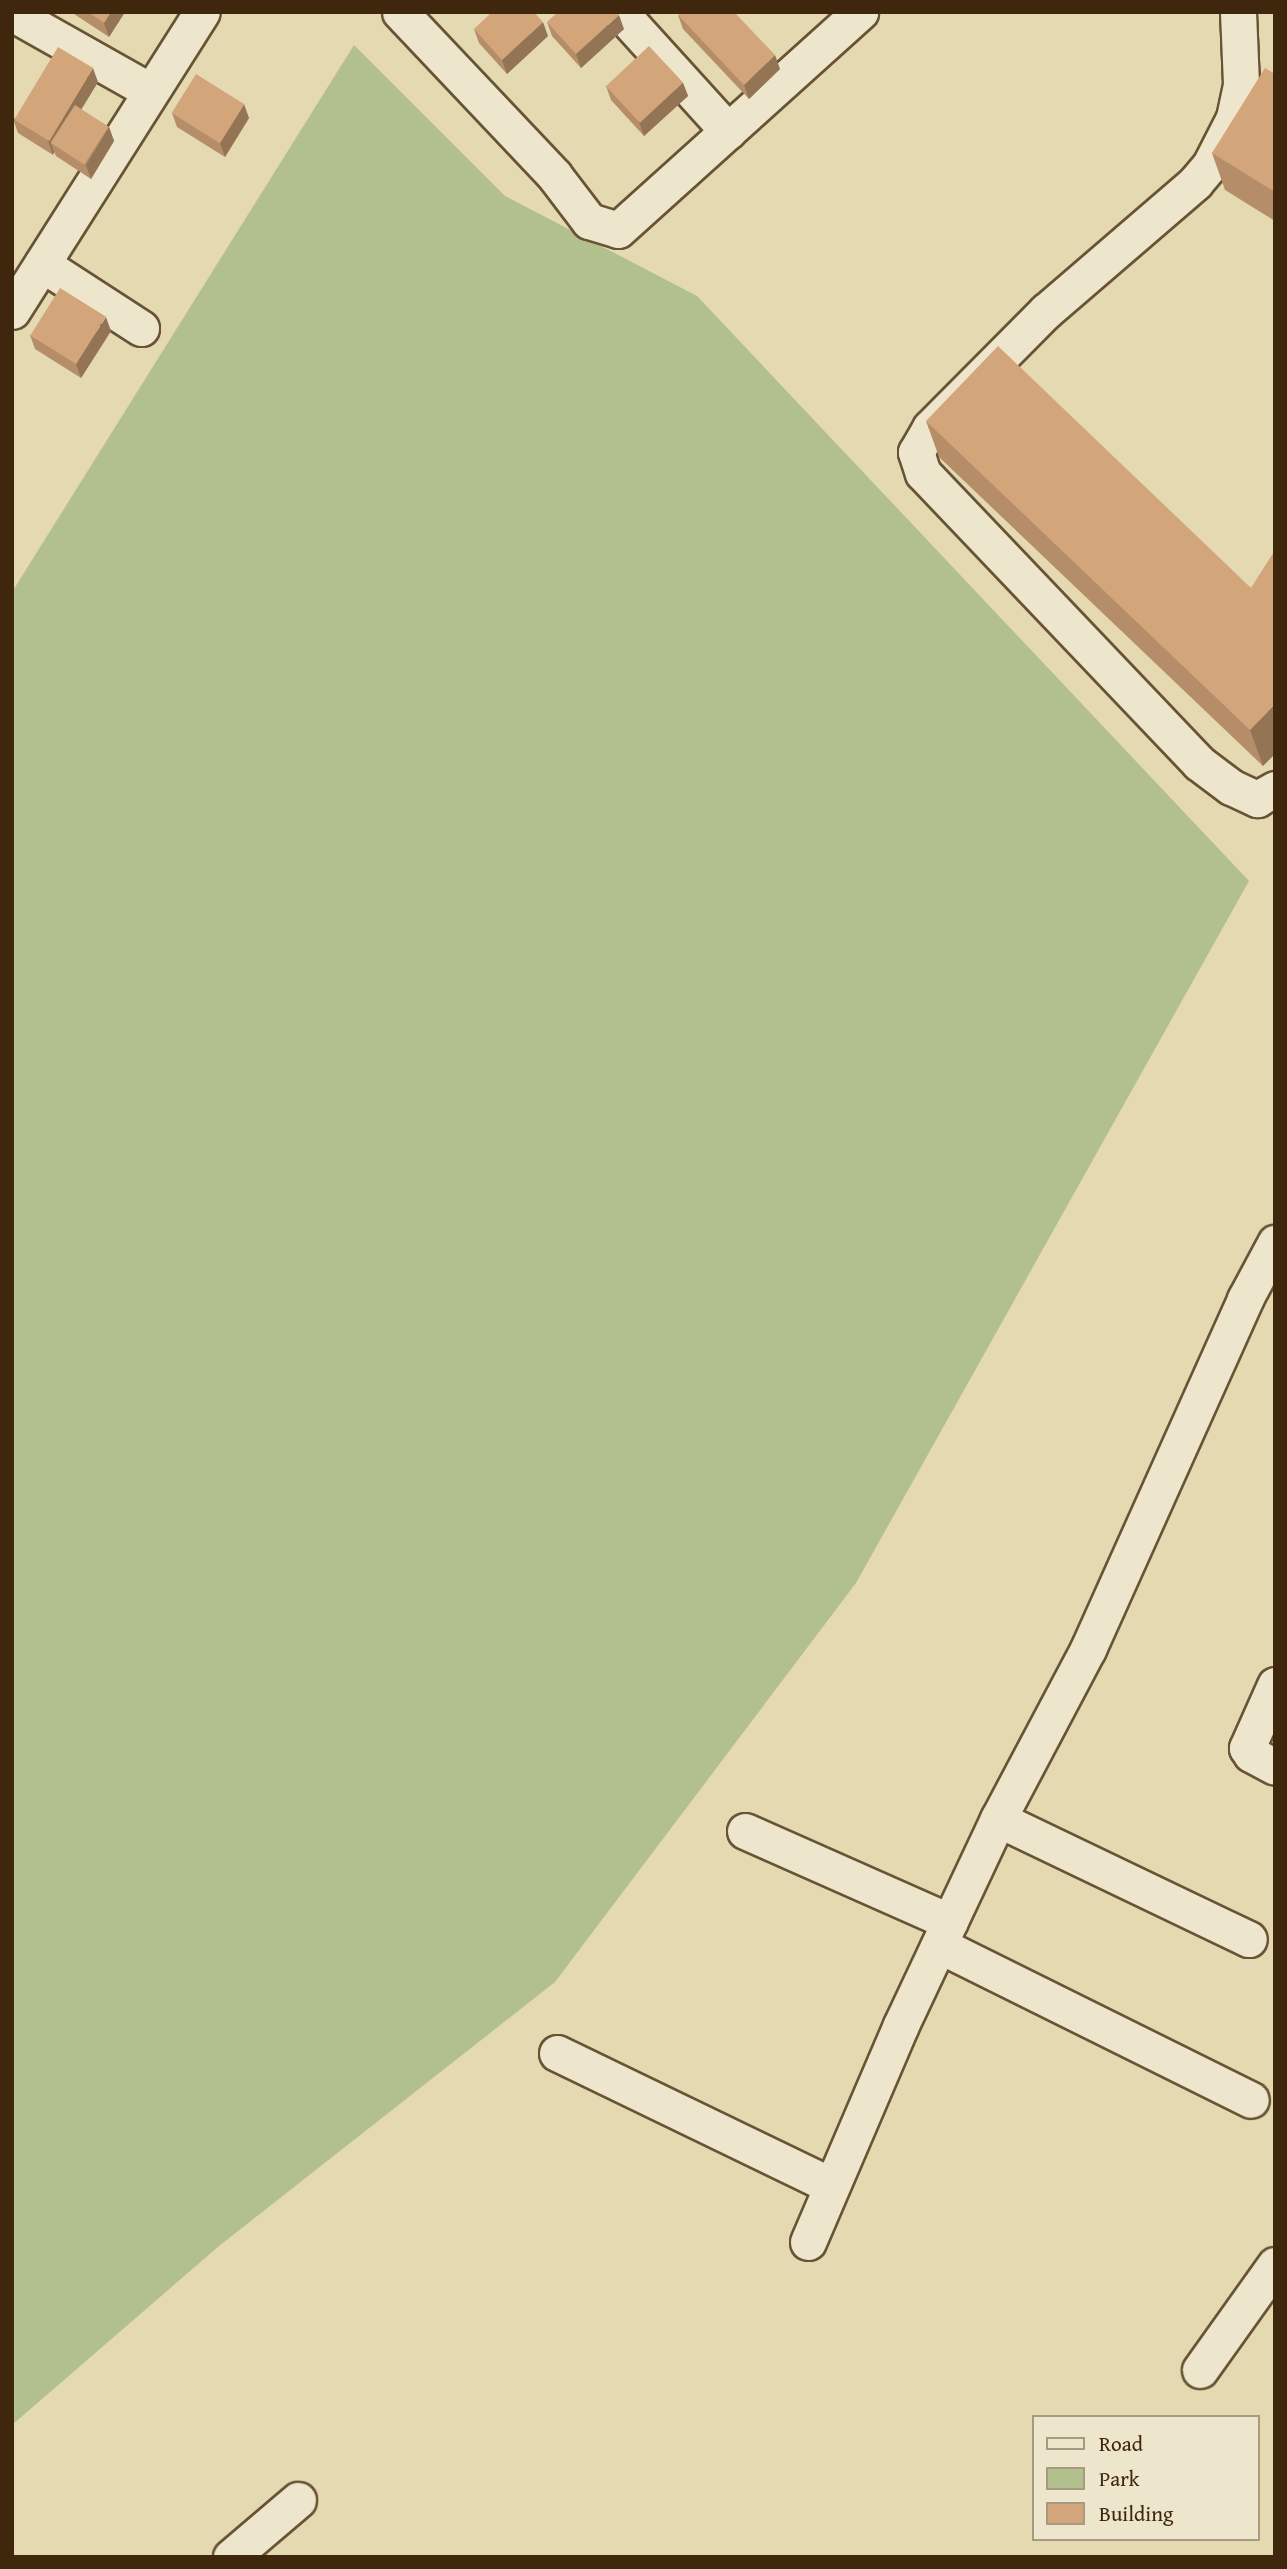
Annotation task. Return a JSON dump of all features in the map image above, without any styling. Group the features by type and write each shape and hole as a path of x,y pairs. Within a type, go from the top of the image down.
{"street":[{"path":"12,311 29,269 202,12"},
{"path":"400,12 554,175 589,221 618,230 728,131 843,18"},
{"path":"620,12 728,131"},
{"path":"1238,12 1241,85 1234,118 1210,165 1195,183 1046,311 930,428 916,452 923,473 1199,763 1231,787 1258,799 1275,789"},
{"path":"16,14 150,90"},
{"path":"29,269 141,328"},
{"path":"808,2242 830,2185 944,1933 998,1819 1088,1649 1245,1299 1275,1243"},
{"path":"1275,1685 1247,1748 1259,1760 1275,1767"},
{"path":"998,1819 1249,1939"},
{"path":"745,1831 944,1933 1251,2100"},
{"path":"557,2053 830,2185"},
{"path":"1200,2370 1275,2265"},
{"path":"230,2557 298,2500"}],"green space":[{"path":"354,45 505,196 697,296 1249,881 856,1583 555,1982 219,2246 12,2425 12,592"}],"building":[{"path":"88,12 111,12 104,23"},
{"path":"492,12 534,12 543,22 502,60 474,29"},
{"path":"558,12 617,12 619,15 576,54 547,22"},
{"path":"681,12 734,12 775,55 744,85 678,15"},
{"path":"649,46 683,83 640,123 606,86"},
{"path":"58,47 93,68 49,141 14,120"},
{"path":"1265,68 1275,74 1275,192 1212,153"},
{"path":"196,74 244,104 220,143 172,113"},
{"path":"75,105 109,127 84,165 50,143"},
{"path":"60,288 106,317 76,364 30,335"},
{"path":"998,346 1251,588 1275,550 1275,704 1250,730 926,421"}]}
